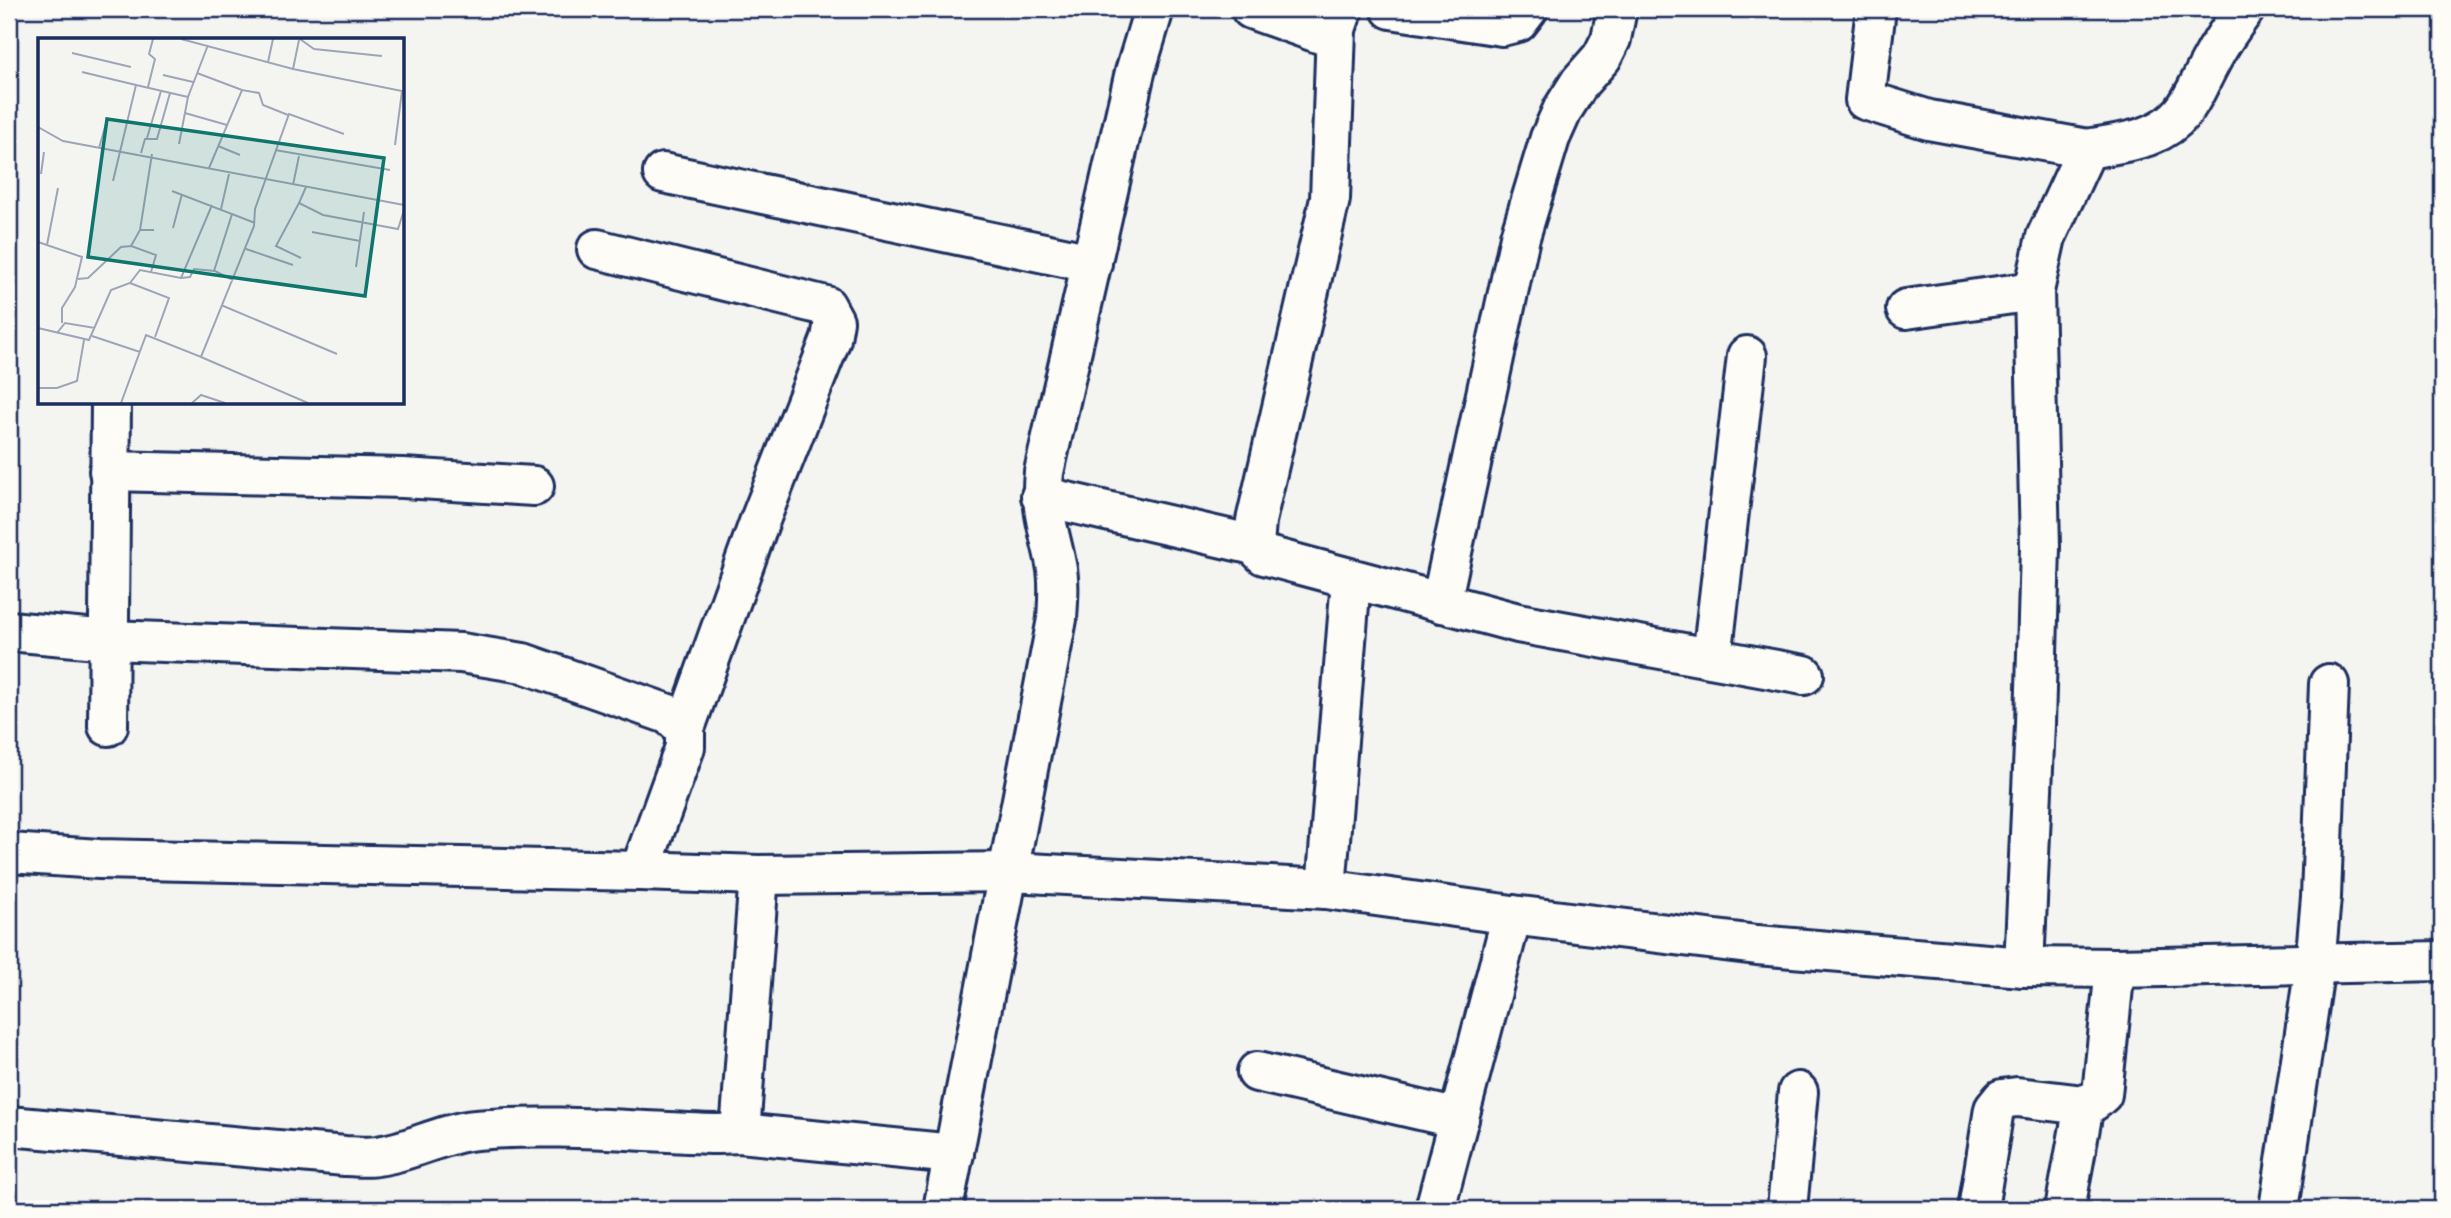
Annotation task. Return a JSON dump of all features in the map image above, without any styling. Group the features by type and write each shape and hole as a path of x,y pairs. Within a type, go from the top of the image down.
{"street":[{"path":"943,1209 1057,619 1059,591 1056,566 1041,496 1044,472 1135,72 1154,9"},
{"path":"1251,9 1328,35 1340,19"},
{"path":"1391,9 1502,26 1518,22 1528,9"},
{"path":"1441,603 1520,237 1550,138 1563,109 1607,48 1617,9"},
{"path":"1876,9 1865,100 1929,120 2087,149 2150,135 2175,121 2194,98 2225,34 2245,9"},
{"path":"1254,545 1259,508 1331,199 1340,19"},
{"path":"2024,967 2040,547 2034,292 2046,237 2087,149"},
{"path":"663,173 1092,263"},
{"path":"597,249 826,306 834,321 831,339 760,520 685,728 685,747 640,871"},
{"path":"1906,309 2034,292"},
{"path":"1712,658 1747,356"},
{"path":"108,726 111,404"},
{"path":"109,471 403,478 534,486"},
{"path":"1041,496 1254,545 1264,555 1518,623 1804,675"},
{"path":"1326,889 1351,580"},
{"path":"9,631 109,639 461,653 523,663 667,714 685,728"},
{"path":"2278,1209 2315,964 2329,684"},
{"path":"9,853 99,859 759,875 1010,872 1326,889 1757,945 2024,967 2115,968 2442,961"},
{"path":"740,1133 759,875"},
{"path":"1435,1209 1512,915"},
{"path":"1978,1209 1994,1109 2003,1099 2017,1097 2084,1105 2102,1094 2115,968"},
{"path":"1257,1072 1459,1119"},
{"path":"1787,1209 1798,1092"},
{"path":"2065,1209 2084,1105"},
{"path":"9,1126 376,1157 472,1130 516,1128 740,1133 954,1154"}]}
